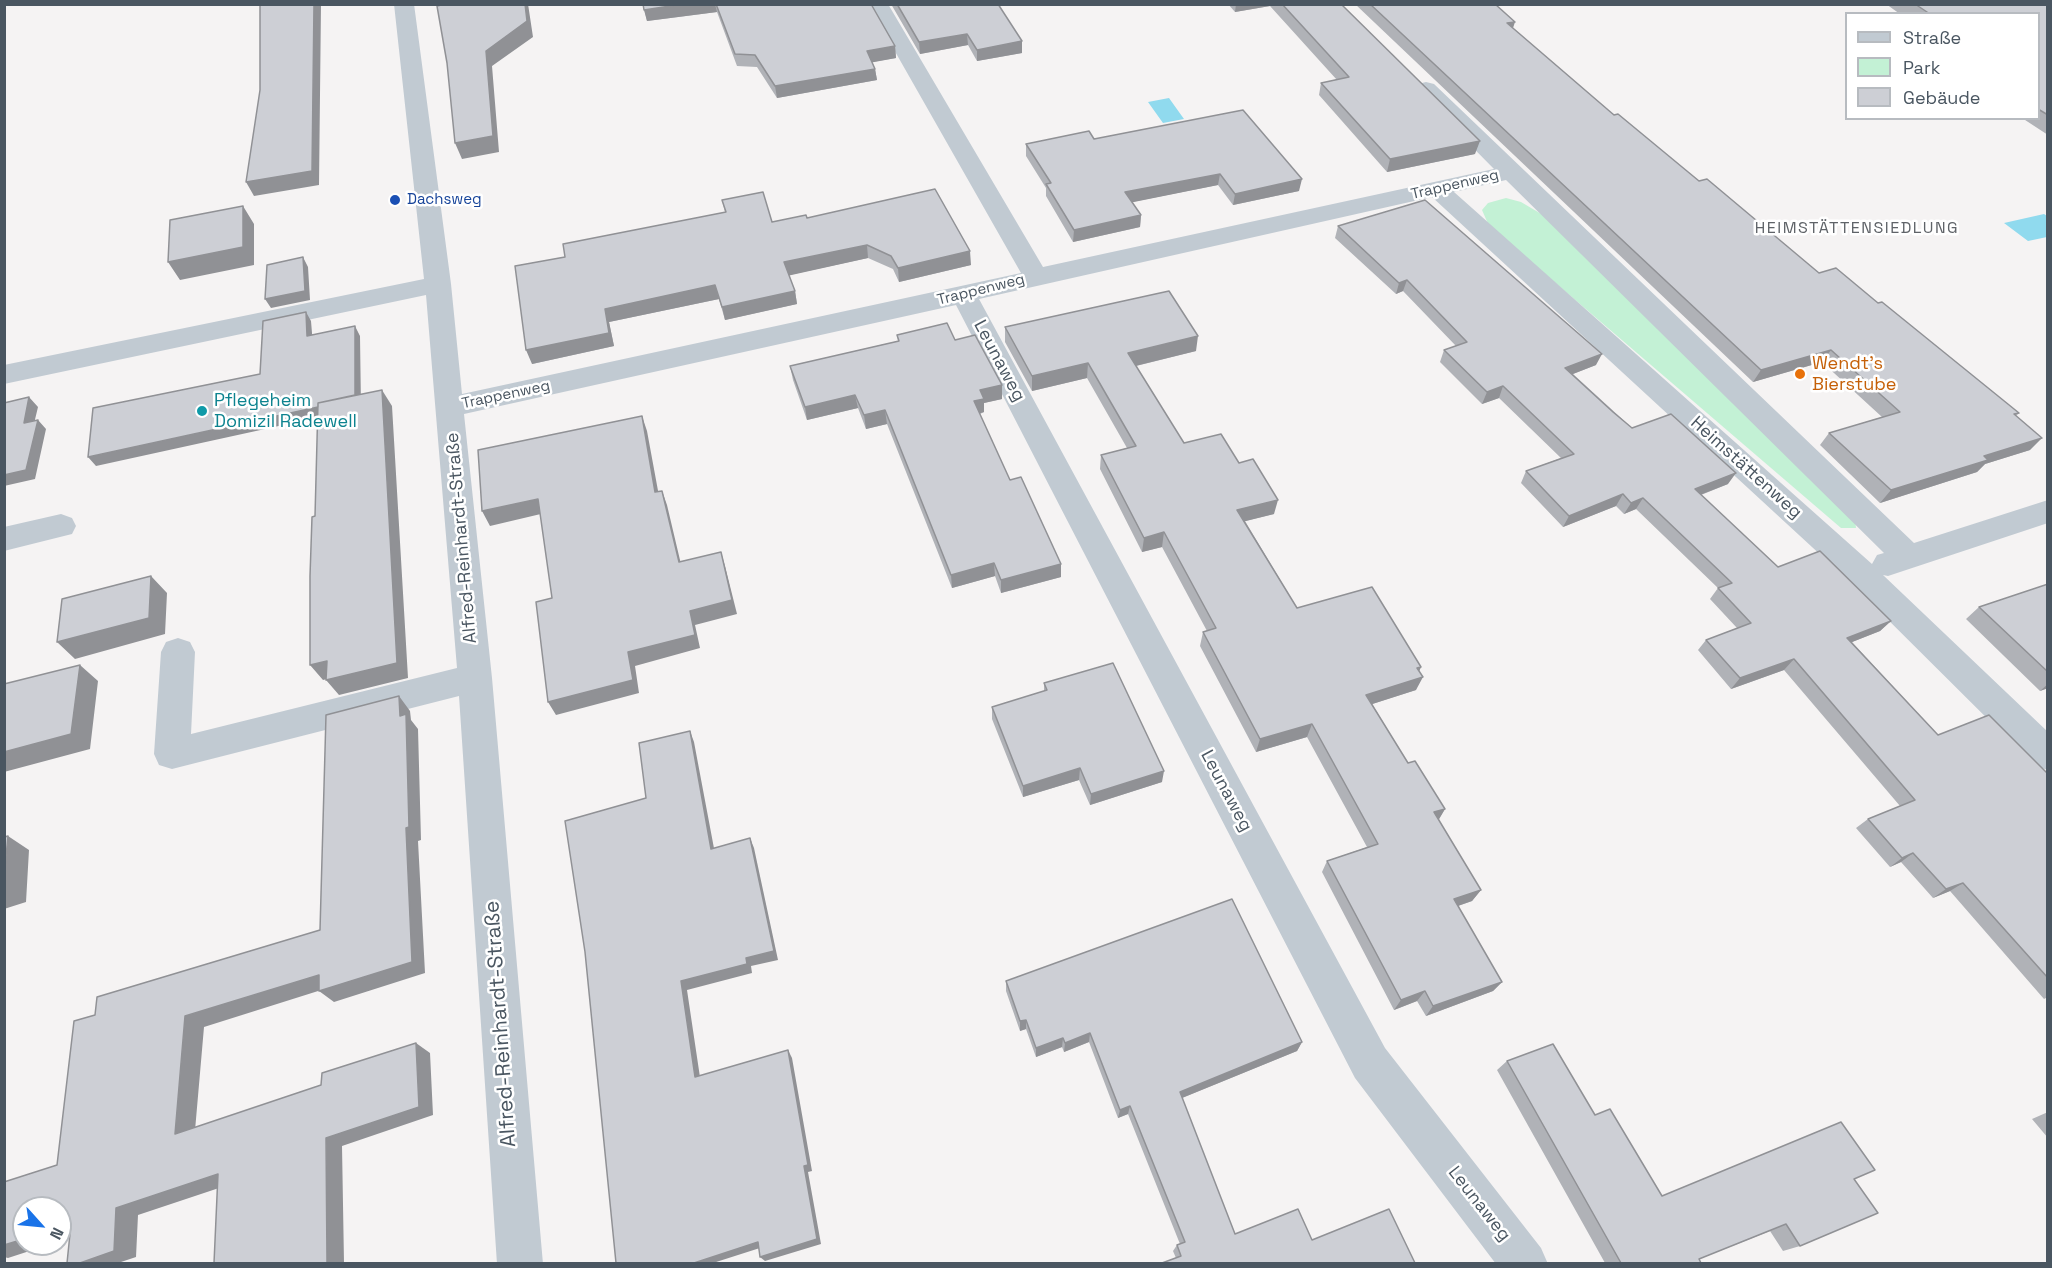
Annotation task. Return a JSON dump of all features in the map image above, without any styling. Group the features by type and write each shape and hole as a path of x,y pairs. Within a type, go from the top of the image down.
{"street":[{"name":"Alfred-Reinhardt-Straße","path":"404,4 438,284 475,678 520,1263"},
{"path":"878,4 1036,277"},
{"path":"1413,76 1908,557"},
{"name":"Trappenweg","path":"450,407 1512,172"},
{"name":"Heimstättenweg","path":"1437,189 1861,573 2048,755"},
{"path":"4,375 438,284"},
{"name":"Leunaweg","path":"964,295 1370,1063 1525,1263"},
{"path":"1861,573 2048,511"},
{"path":"4,539 61,526"},
{"path":"178,651 172,754 475,678"}],"green space":[{"path":"1506,198 1521,202 1543,215 1855,519 1856,528 1841,528 1489,226 1482,210 1488,203"}],"water":[{"path":"1169,98 1184,119 1163,123 1148,102"},
{"path":"2044,214 2047,216 2047,237 2028,241 2004,223"}],"building":[{"path":"260,4 314,4 312,171 246,182 260,90"},
{"path":"525,4 527,21 486,51 493,136 455,143 447,63 437,6"},
{"path":"643,4 683,4 644,10"},
{"path":"716,4 871,4 895,46 867,51 875,69 775,86 755,55 735,54"},
{"path":"897,4 998,4 1022,41 977,50 967,34 919,42"},
{"path":"1282,4 1341,4 1480,141 1390,159 1321,83 1349,77"},
{"path":"1370,4 1495,4 1515,22 1507,23 1614,115 1618,114 1699,181 1707,179 1819,273 1836,268 1878,303 1882,302 2019,413 2014,414 2042,438 1984,456 1988,460 1891,490 1829,433 1900,412 1831,350 1761,370"},
{"path":"1915,4 2046,4 2048,7 2048,115 2040,110 2040,12 1927,12"},
{"path":"1243,110 1302,179 1235,194 1220,174 1125,192 1141,215 1074,230 1046,184 1051,183 1026,144 1089,131 1094,139"},
{"path":"935,189 970,251 898,268 891,256 867,245 784,262 795,291 722,307 715,285 605,309 609,333 526,350 515,266 565,257 563,244 726,212 722,200 763,192 772,222 806,215 807,218"},
{"path":"1425,200 1602,354 1565,368 1613,412 1632,428 1671,414 1736,473 1695,489 1778,567 1820,551 1891,621 1847,638 1938,735 1989,715 2048,774 2048,978 1963,883 1946,889 1913,853 1902,858 1868,819 1915,800 1794,659 1740,678 1706,640 1751,623 1718,588 1732,583 1643,498 1631,503 1623,494 1569,516 1526,471 1574,454 1503,386 1487,392 1444,350 1467,342 1407,280 1399,283 1338,226"},
{"path":"243,206 243,247 168,262 170,220"},
{"path":"303,257 305,291 265,299 267,265"},
{"path":"1169,291 1198,336 1128,353 1184,443 1221,434 1239,463 1253,459 1278,500 1237,510 1297,608 1372,587 1421,667 1417,668 1423,677 1366,695 1408,763 1415,761 1445,809 1434,812 1481,890 1454,899 1502,982 1433,1006 1425,991 1401,1000 1327,861 1378,844 1312,724 1260,739 1203,632 1216,628 1164,532 1144,538 1101,455 1136,446 1088,363 1032,376 1005,327"},
{"name":"Pflegeheim Domizil Radewell","path":"306,312 307,336 355,326 355,395 318,403 318,407 88,457 93,408 260,374 263,321"},
{"path":"947,323 955,340 975,335 1002,385 980,390 984,399 974,401 1010,480 1021,477 1061,564 1001,580 994,563 951,575 885,410 864,415 855,395 805,407 790,366 899,341 897,335"},
{"path":"382,390 397,663 326,680 327,661 310,665 310,576 312,517 315,516 318,403"},
{"path":"29,397 24,423 38,420 26,470 4,475 4,403"},
{"path":"642,416 655,492 662,491 679,562 721,552 732,600 690,611 695,635 628,652 633,680 548,702 536,602 552,598 538,499 482,511 478,450"},
{"path":"151,576 149,618 57,642 62,599"},
{"path":"2048,584 2048,672 1979,607"},
{"path":"1113,663 1164,771 1091,794 1080,768 1023,786 992,707 1047,690 1044,683"},
{"path":"80,665 71,734 4,752 4,684"},
{"path":"399,696 400,716 406,714 409,827 406,828 412,962 319,991 319,975 185,1016 175,1134 321,1085 322,1073 416,1043 419,1107 326,1138 327,1263 214,1263 218,1174 116,1208 114,1251 80,1263 67,1263 68,1256 72,1256 72,1196 12,1196 12,1243 4,1245 4,1182 57,1165 74,1021 95,1015 97,997 320,930 326,715"},
{"path":"690,731 711,849 750,838 774,951 746,958 747,964 681,981 695,1077 788,1050 808,1165 804,1166 817,1239 760,1257 758,1242 694,1263 616,1263 585,952 565,821 646,798 639,743"},
{"path":"8,836 4,877 4,837"},
{"path":"1232,899 1302,1042 1180,1092 1235,1234 1298,1209 1312,1240 1389,1209 1415,1263 1162,1263 1181,1256 1177,1245 1185,1242 1130,1106 1120,1110 1090,1033 1065,1043 1063,1038 1036,1048 1026,1020 1020,1021 1006,981"},
{"path":"1553,1044 1595,1115 1610,1109 1662,1196 1841,1122 1875,1170 1854,1179 1878,1213 1800,1246 1786,1224 1699,1259 1701,1263 1621,1263 1507,1061"}],"place":[{"name":"Dachsweg","path":"395,200"},
{"name":"Wendt's Bierstube","path":"1800,374"},
{"name":"Pflegeheim Domizil Radewell","path":"202,411"}],"district":[{"name":"HEIMSTÄTTENSIEDLUNG","path":"1857,229"}]}
